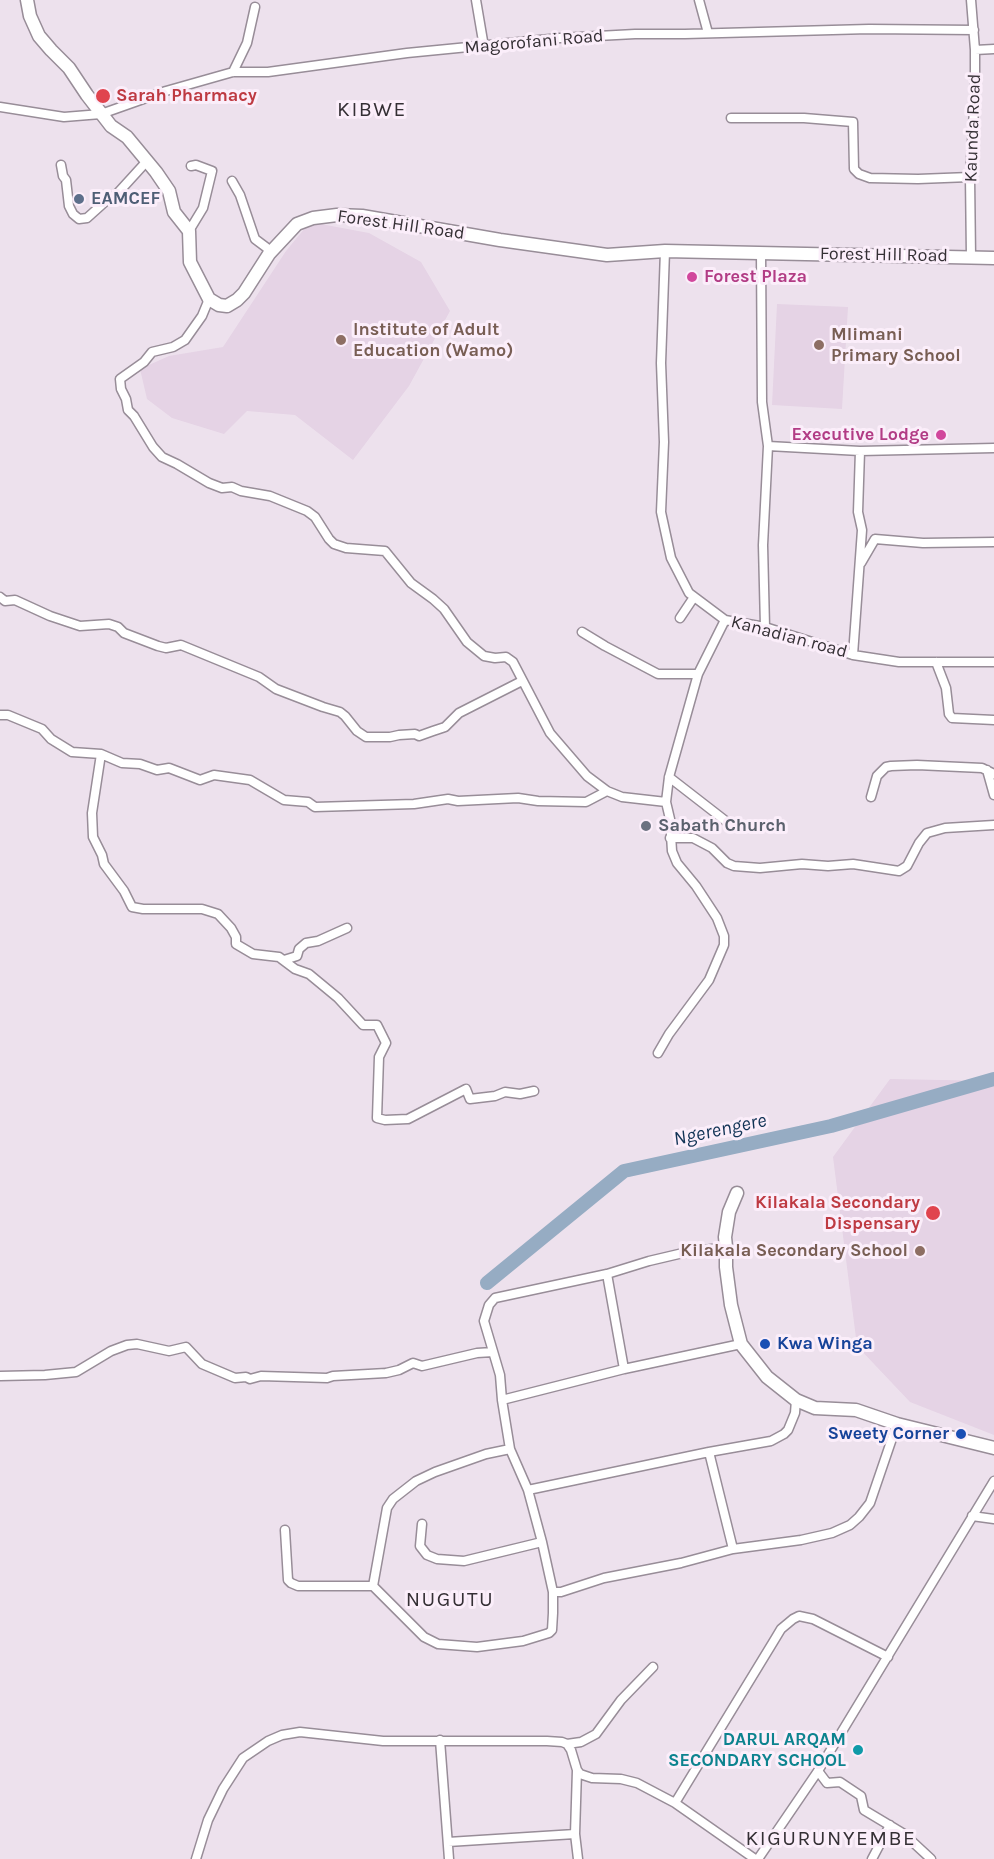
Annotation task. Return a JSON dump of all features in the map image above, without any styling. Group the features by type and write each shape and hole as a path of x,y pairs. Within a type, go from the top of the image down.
{"street":[{"path":"27,0 30,16 39,36 69,68 111,126 127,137 147,161 169,191 174,212 189,231"},
{"path":"476,0 484,47"},
{"path":"699,0 708,33"},
{"name":"Kaunda Road","path":"971,0 975,50 970,177 971,257"},
{"path":"233,72 247,43 255,7"},
{"name":"Magorofani Road","path":"0,107 64,117 101,114 166,91 233,72 268,72 407,53 600,35 869,29 974,30"},
{"path":"975,50 994,49"},
{"path":"730,118 804,118 853,122 854,169 859,174 870,178 970,177"},
{"path":"61,165 66,180 69,206 79,219 87,218 116,195 147,161"},
{"path":"191,166 196,165 212,171 203,208 189,231 190,262 209,299 202,316 185,340 173,347 152,352 144,362 120,379 128,410 153,447 162,457 209,483 222,488 232,487 241,491 270,496 306,512 315,517 334,544 346,548 385,551 411,583 444,609 467,642 484,656 506,657 513,662 550,733 587,776 608,791 622,797 666,802"},
{"path":"232,181 240,195 255,239 267,248 269,254"},
{"name":"Forest Hill Road","path":"209,299 219,305 227,306 237,300 244,294 269,254 298,223 313,218 337,215 362,216 500,240 607,255 665,251 994,258"},
{"name":"Kanadian road","path":"665,251 661,512 671,558 686,587 694,597 725,620 765,627 853,655 899,662 994,662"},
{"path":"761,253 762,402 768,446 764,545 765,627"},
{"path":"768,446 861,451 994,448"},
{"path":"853,655 862,530 858,512 861,451"},
{"path":"862,530 875,539 923,543 994,542"},
{"path":"859,566 875,539"},
{"path":"0,597 5,601 15,600 50,616 80,626 109,624 118,627 124,633 159,646 166,648 181,645 259,677 276,689 340,712 357,731 366,737 415,734 419,736 434,731 444,727 459,713 522,681"},
{"path":"680,618 694,597"},
{"path":"658,1053 669,1034 709,980 722,952 724,941 723,931 714,912 677,863 672,851 670,819 666,802 669,777 698,674 725,620"},
{"path":"582,632 658,674 698,674"},
{"path":"936,662 946,688 952,718 994,720"},
{"path":"0,715 8,715 42,729 51,739 72,752 101,754 122,763 140,764 157,770 169,768 200,780 214,775 250,780 284,800 308,802 315,807 414,804 448,799 458,801 518,798 538,801 586,802 608,791"},
{"path":"101,754 92,813 93,837 104,864 124,891 132,907 202,909 218,914 231,928 236,937 236,944 253,954 284,960 295,969 309,974 338,998 363,1025 376,1025 386,1043 379,1057 376,1115 378,1118 408,1119 466,1089 470,1099 495,1096 505,1092 520,1094 534,1091"},
{"path":"872,797 877,776 886,767 917,765 991,772 994,795"},
{"path":"669,777 727,822"},
{"path":"670,838 693,838 712,848 727,863 734,866 853,864 899,871 907,866 927,833 945,828 994,825"},
{"path":"284,960 297,956 299,949 306,943 318,941 347,928"},
{"path":"737,1193 724,1237 731,1305 741,1344 767,1377 796,1400 815,1408 856,1410 897,1424 994,1448"},
{"path":"285,1530 288,1580 291,1583 298,1586 373,1586 424,1637 438,1644 477,1647 523,1641 549,1633 552,1630 553,1592 528,1490 510,1449 501,1400 500,1376 484,1320 489,1305 495,1298 607,1274 683,1253 726,1247"},
{"path":"607,1274 624,1369"},
{"path":"0,1376 76,1372 111,1351 137,1344 169,1351 186,1347 202,1364 235,1378 250,1379 261,1376 327,1378 386,1373 413,1363 422,1366 477,1353 493,1352"},
{"path":"501,1400 624,1369 741,1344"},
{"path":"528,1490 779,1438 793,1420 796,1400"},
{"path":"553,1592 561,1592 604,1578 681,1563 733,1549 801,1540 832,1533 850,1525 870,1503 897,1424"},
{"path":"373,1586 386,1514 393,1498 416,1481 435,1472 486,1454 510,1449"},
{"path":"709,1452 733,1549"},
{"path":"577,1770 585,1776 638,1783 675,1803 757,1859 818,1771 994,1481"},
{"path":"972,1516 994,1520"},
{"path":"422,1524 420,1546 428,1555 438,1559 464,1561 542,1542"},
{"path":"675,1803 781,1629 793,1619 799,1616 813,1619 888,1657"},
{"path":"196,1859 208,1820 234,1769 243,1758 268,1741 282,1735 300,1732 384,1741 547,1740 567,1744 581,1742 596,1734 621,1700 653,1667"},
{"path":"440,1740 449,1859"},
{"path":"567,1744 577,1770 575,1834 578,1859"},
{"path":"818,1771 827,1783 840,1782 861,1796 864,1810 904,1834 931,1859"},
{"path":"872,1859 891,1825"},
{"path":"448,1842 575,1834"}],"shaded area":[{"path":"310,222 369,233 421,262 450,311 409,386 353,460 295,415 247,411 224,434 172,418 147,399 140,369 169,356 223,347 286,251"},
{"path":"777,304 848,307 842,409 772,405"},
{"name":"Kilakala Secondary School","path":"890,1079 994,1081 994,1435 910,1402 857,1346 833,1157"}],"waterway":[{"name":"Ngerengere","path":"487,1283 624,1171 831,1126 994,1079"}],"place":[{"name":"Sarah Pharmacy","path":"103,96"},
{"name":"EAMCEF","path":"79,199"},
{"name":"Forest Plaza","path":"692,277"},
{"name":"Institute of Adult Education (Wamo)","path":"341,340"},
{"name":"Mlimani Primary School","path":"819,345"},
{"name":"Executive Lodge","path":"941,435"},
{"name":"Sabath Church","path":"646,826"},
{"name":"Kilakala Secondary Dispensary","path":"933,1213"},
{"name":"Kilakala Secondary School","path":"920,1251"},
{"name":"Kwa Winga","path":"765,1344"},
{"name":"Sweety Corner","path":"961,1434"},
{"name":"DARUL ARQAM SECONDARY SCHOOL","path":"858,1750"}],"district":[{"name":"KIBWE","path":"372,110"},
{"name":"NUGUTU","path":"450,1600"},
{"name":"KIGURUNYEMBE","path":"831,1839"}]}
